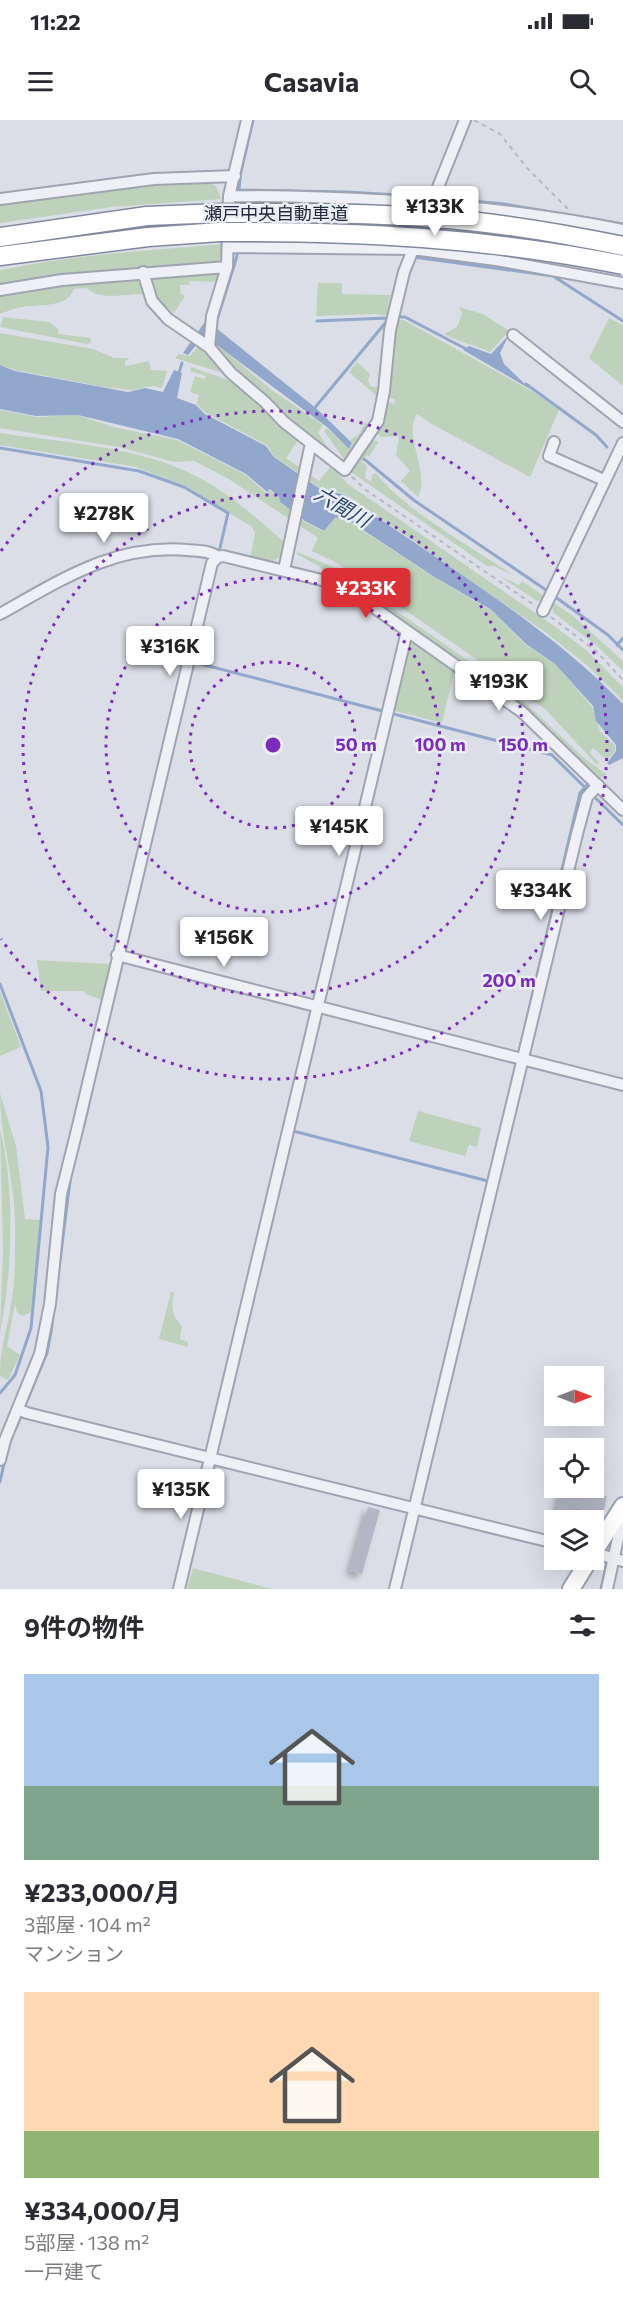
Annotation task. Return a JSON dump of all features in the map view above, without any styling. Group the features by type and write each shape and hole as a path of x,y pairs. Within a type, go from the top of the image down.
{"highway":[{"name":"瀬戸中央自動車道","path":"0,237 147,216 329,213 434,218 505,225 623,246"},
{"name":"瀬戸中央自動車道","path":"0,256 115,240 231,243 328,231 501,244 623,265"}],"main road":[{"path":"604,1557 623,1506"},
{"path":"571,1589 591,1570"}],"street":[{"path":"203,341 227,267 236,196 235,176 248,120"},
{"path":"143,272 147,292 168,319 203,341 231,373 310,447 345,470 378,421 384,391 390,330 412,249 465,120"},
{"path":"0,199 154,179 235,176"},
{"path":"236,196 432,202 554,217 623,230"},
{"path":"231,243 412,249 516,263 623,283"},
{"path":"0,290 143,272 227,267"},
{"path":"513,335 623,422"},
{"path":"554,442 549,456 604,480"},
{"path":"546,606 623,443"},
{"path":"284,570 310,447"},
{"path":"0,614 108,558 155,549 204,552 342,585 522,712 593,790 623,810"},
{"path":"0,1460 22,1411 46,1330 61,1194 121,956 212,563 218,557"},
{"path":"179,1589 214,1459 317,1007 407,631"},
{"path":"395,1589 412,1506 519,1058 593,790"},
{"path":"121,956 623,1085"},
{"path":"22,1411 544,1540"},
{"path":"606,1589 604,1557 623,1515"}],"path":[{"path":"474,120 500,134 526,168 570,212"},
{"path":"345,470 366,489 546,606 597,652 623,680"}],"green space":[{"path":"208,182 216,186 221,199 112,207 0,223 0,205 64,194"},
{"path":"224,244 218,265 84,274 0,286 0,270 84,257"},
{"path":"219,273 217,282 190,281 189,285 180,285 181,294 185,296 174,313 157,297 149,276"},
{"path":"138,278 144,294 105,296 87,288 74,289 70,296 58,303 18,308 0,314 0,295 67,284"},
{"path":"318,283 342,283 342,294 391,295 386,316 377,314 316,316"},
{"path":"459,307 483,314 509,331 490,352 450,337 444,334 457,327 462,314"},
{"path":"3,317 49,322 58,329 58,334 91,338 91,342 87,344 0,327"},
{"path":"609,318 623,325 623,386 589,358"},
{"path":"396,320 404,320 535,393 559,410 530,477 417,414 413,423 413,433 421,477 418,497 401,481 410,471 396,455 399,436 381,437 375,432 386,413 388,402 394,404 395,400 389,397 392,340"},
{"path":"0,333 93,349 114,358 130,358 125,361 125,366 149,361 151,370 167,371 162,388 153,386 132,390 15,370 0,365"},
{"path":"215,343 273,391 323,425 318,433 337,460 249,386 220,354"},
{"path":"198,346 226,374 175,358 179,354 190,356"},
{"path":"357,362 370,374 368,381 370,386 380,388 379,398 349,372"},
{"path":"191,367 234,382 249,392 299,439 286,458 319,481 331,466 348,484 585,649 623,687 623,701 589,667 545,632 344,493 323,490 275,457 267,445 206,413 197,404 199,395 190,392 195,376 205,379 206,376 190,371"},
{"path":"0,410 37,417 78,415 113,427 177,440 246,475 267,494 270,490 280,502 305,522 324,532 335,518 345,519 437,579 490,610 526,645 555,664 592,707 600,731 615,746 615,751 607,760 593,748 590,753 599,763 597,765 546,710 337,563 312,551 318,538 227,478 194,461 174,462 119,447 0,428"},
{"path":"365,423 371,425 346,462 324,431 327,428 349,449 353,443 350,440 359,434"},
{"path":"0,433 125,452 150,458 196,476 231,498 284,542 281,556 272,562 250,559 255,533 252,527 186,486 136,467 0,445"},
{"path":"371,439 378,442 369,457 366,455 362,462 367,466 365,478 371,482 372,475 376,473 422,515 516,577 494,566 487,566 351,472"},
{"path":"297,552 331,566 514,692 584,758 606,774 600,779 510,697 343,581 326,575 320,567"},
{"path":"500,576 519,585 522,581 573,616 623,661 623,671 597,646 554,613 552,607 541,600 537,601"},
{"path":"409,639 455,669 442,723 392,710"},
{"path":"37,960 110,964 102,1000 84,991 41,991"},
{"path":"0,992 21,1047 0,1056"},
{"path":"0,1093 16,1146 25,1219 40,1220 33,1303 30,1313 22,1316 17,1312 15,1304 7,1346 20,1355 8,1380 0,1376 0,1365 14,1285 15,1225"},
{"path":"418,1111 481,1128 477,1147 469,1145 465,1156 409,1141"},
{"path":"0,1129 8,1177 10,1256 0,1333 3,1250"},
{"path":"171,1292 174,1292 172,1306 174,1314 182,1326 180,1339 188,1342 188,1347 159,1339"},
{"path":"193,1568 272,1589 187,1589"}],"water":[{"path":"209,316 218,323 216,328 317,409 352,443 349,449 327,427 206,337 203,337 188,355 183,353"},
{"path":"509,335 500,353 504,364 530,389 463,350 469,346 491,354"},
{"name":"六間川","path":"0,365 15,371 128,392 145,388 163,392 174,370 182,373 177,398 196,405 205,414 266,446 274,457 323,491 344,494 525,619 592,674 623,704 623,758 609,765 607,763 616,751 616,745 596,721 593,706 555,664 526,644 490,609 436,578 345,518 335,518 324,531 305,521 280,502 279,497 270,489 267,492 246,474 178,439 78,415 36,416 0,409"}],"building":[{"path":"604,1495 607,1496 604,1510 574,1508 573,1510 557,1510 560,1498 604,1498"},
{"path":"368,1507 380,1510 362,1574 350,1571"}],"waterway":[{"path":"238,207 240,176 253,120"},
{"path":"239,190 347,192 431,197"},
{"path":"440,198 504,204 623,224"},
{"path":"216,323 237,256 237,237"},
{"path":"414,257 553,276 623,321"},
{"path":"313,410 386,322 393,297"},
{"path":"397,317 405,317 468,350"},
{"path":"317,321 387,318"},
{"path":"178,376 182,363"},
{"path":"526,384 596,435 607,447"},
{"path":"0,448 139,471 184,487 228,513 220,548"},
{"path":"364,459 415,501 549,592"},
{"path":"554,596 608,635 623,650"},
{"path":"617,645 623,638"},
{"path":"193,662 552,755 623,825"},
{"path":"503,1120 580,793 588,784"},
{"path":"0,984 41,1091 48,1147 31,1328 15,1375 0,1393"},
{"path":"77,1151 88,1108"},
{"path":"293,1131 488,1181"},
{"path":"24,1408 47,1353 70,1181"},
{"path":"16,1428 22,1414"},
{"path":"0,1482 5,1459"},
{"path":"601,1589 612,1541"}]}
